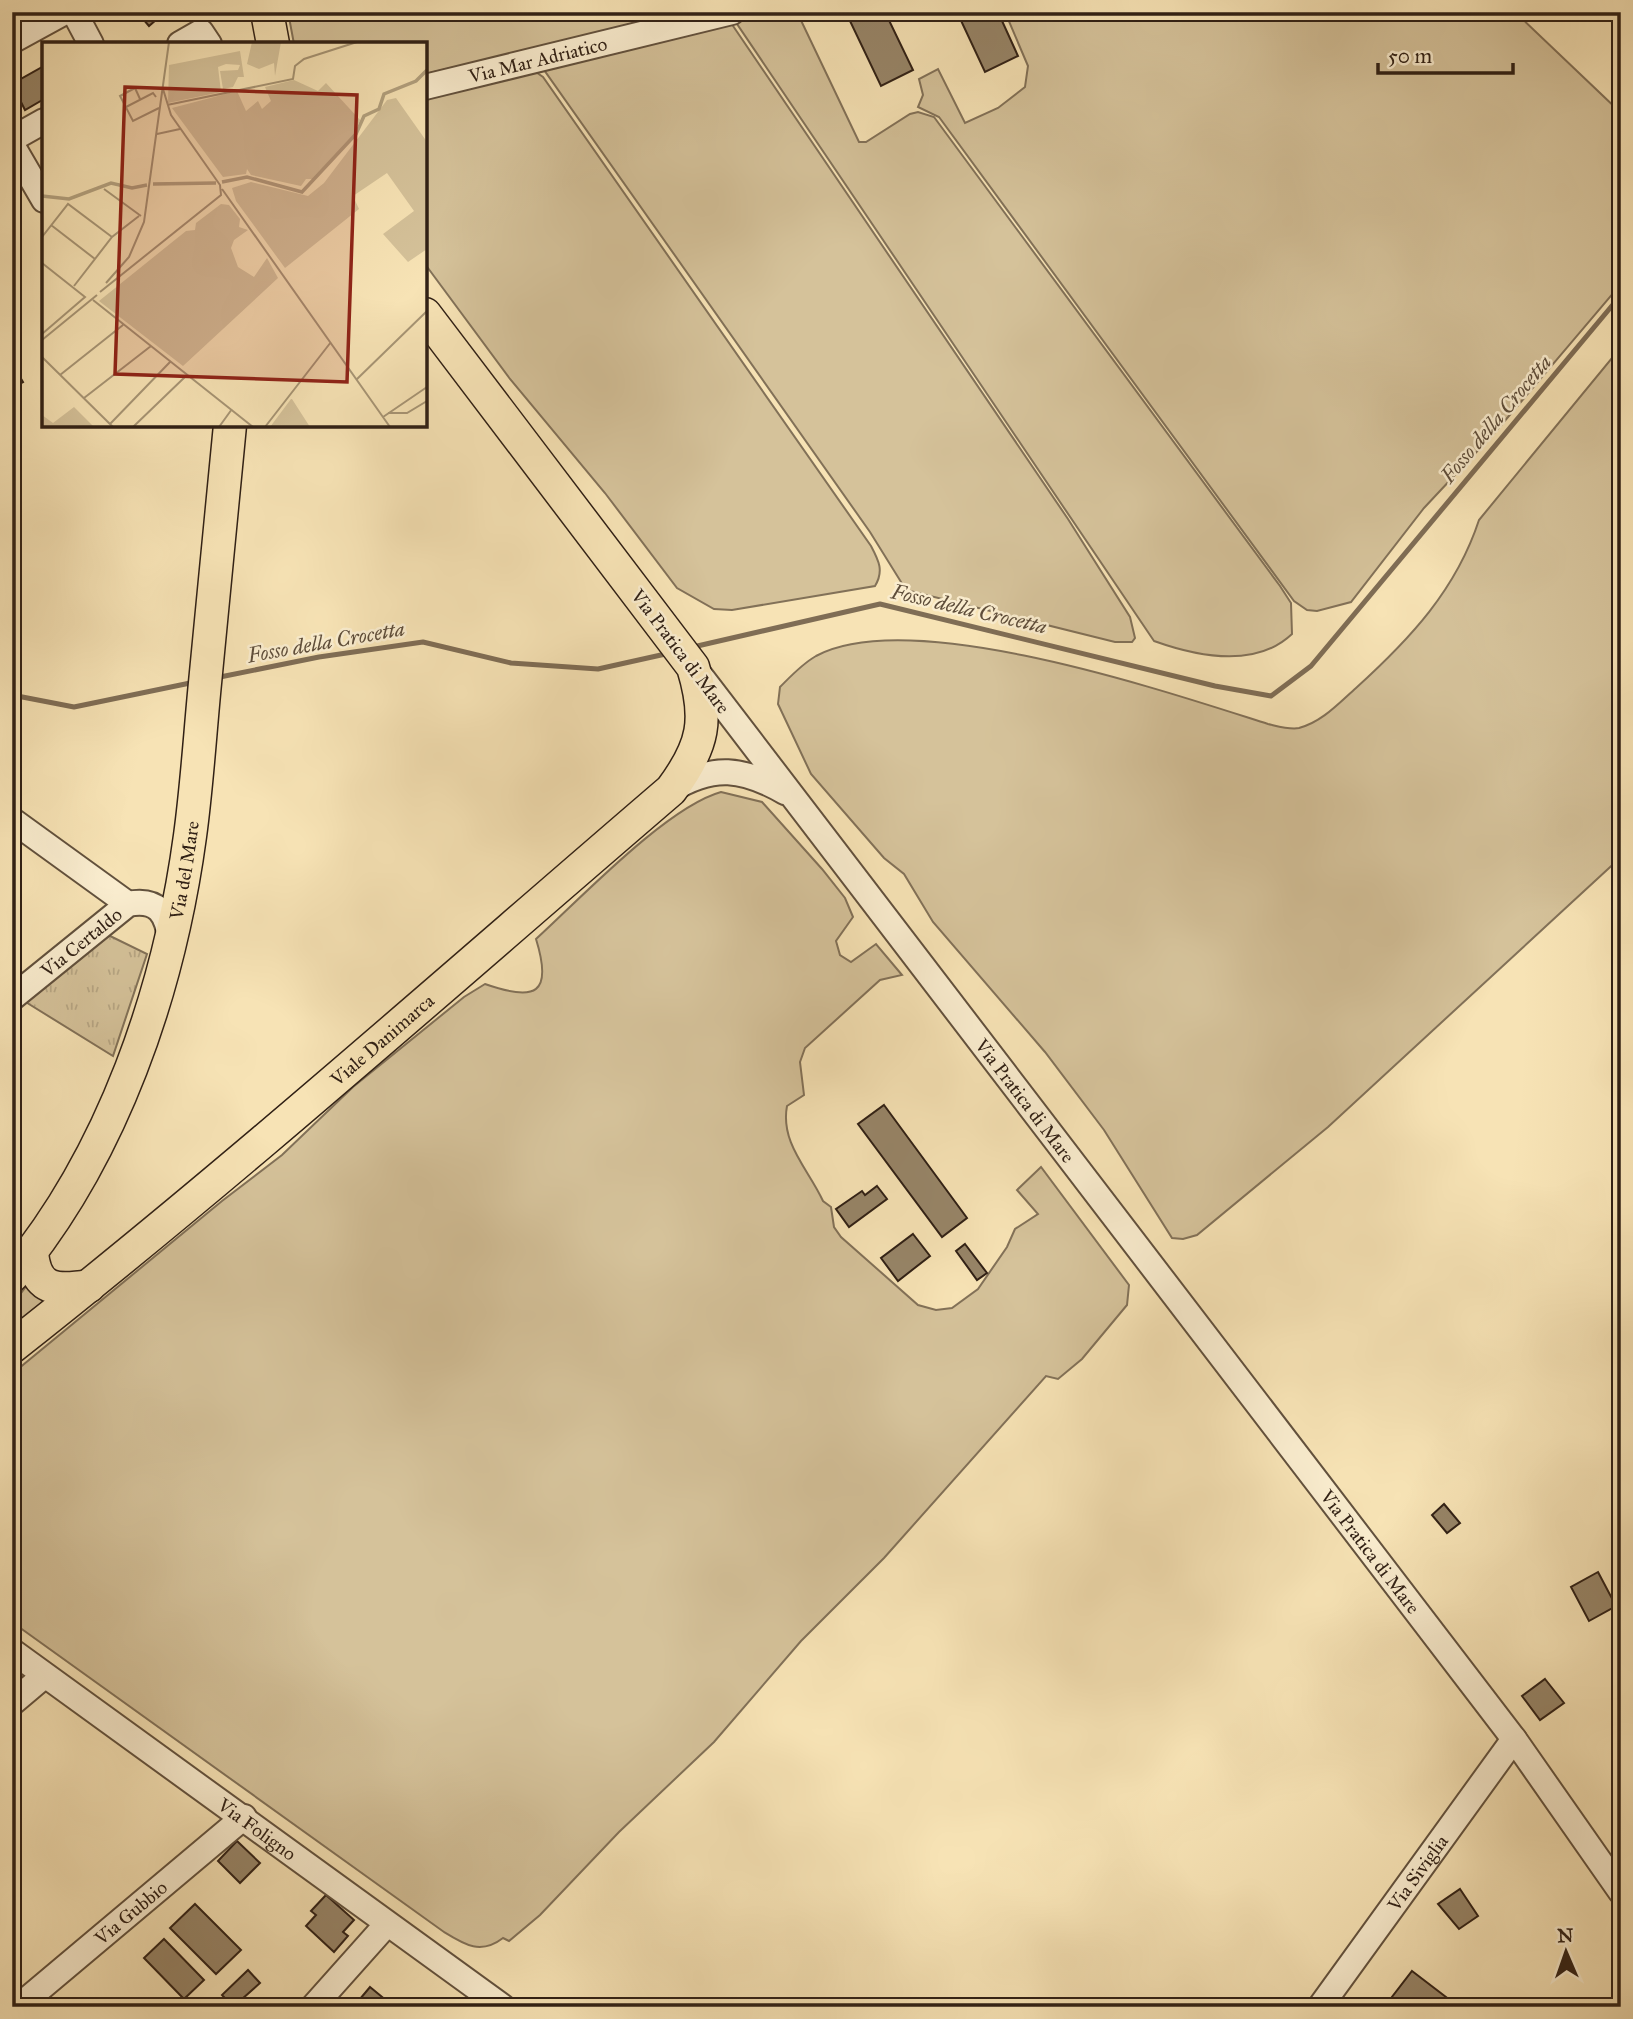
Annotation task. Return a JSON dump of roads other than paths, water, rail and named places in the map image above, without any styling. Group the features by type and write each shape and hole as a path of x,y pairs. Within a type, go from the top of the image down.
{"main road":[{"path":"263,42 266,12"},
{"path":"266,12 273,42"},
{"name":"Via Pratica di Mare","path":"427,317 693,667"},
{"name":"Via del Mare","path":"22,1265 71,1193 116,1105 140,1043 170,942 191,835 230,427"},
{"name":"Viale Danimarca","path":"12,1347 89,1286 671,790 692,762 700,738 703,716 701,693 693,667"},
{"path":"22,1265 34,1270 43,1283 57,1289 89,1286"}],"street":[{"path":"12,41 65,12"},
{"path":"74,12 90,42"},
{"name":"Via Mar Adriatico","path":"427,87 732,12"},
{"path":"184,42 201,32 208,42"},
{"path":"12,139 42,122"},
{"path":"12,145 42,197"},
{"name":"Via Pratica di Mare","path":"693,667 1514,1739 1621,1892"},
{"name":"Viale Danimarca","path":"671,790 689,779 732,771 759,778 791,796"},
{"path":"12,820 128,904"},
{"name":"Via Certaldo","path":"12,998 128,904 145,902 158,906 166,918 170,942"},
{"name":"Via Foligno","path":"12,1651 503,2007"},
{"path":"12,1703 44,1676"},
{"name":"Via Siviglia","path":"1320,2007 1514,1739"},
{"name":"Via Gubbio","path":"18,2007 244,1817"},
{"path":"313,2007 387,1924"}],"waterway":[{"name":"Fosso della Crocetta","path":"693,647 880,604 1215,686 1271,696 1311,666 1621,295"},
{"name":"Fosso della Crocetta","path":"215,678 319,657 423,642 511,663 598,669 670,653"},
{"name":"Fosso della Crocetta","path":"12,695 74,707 195,682"}]}
